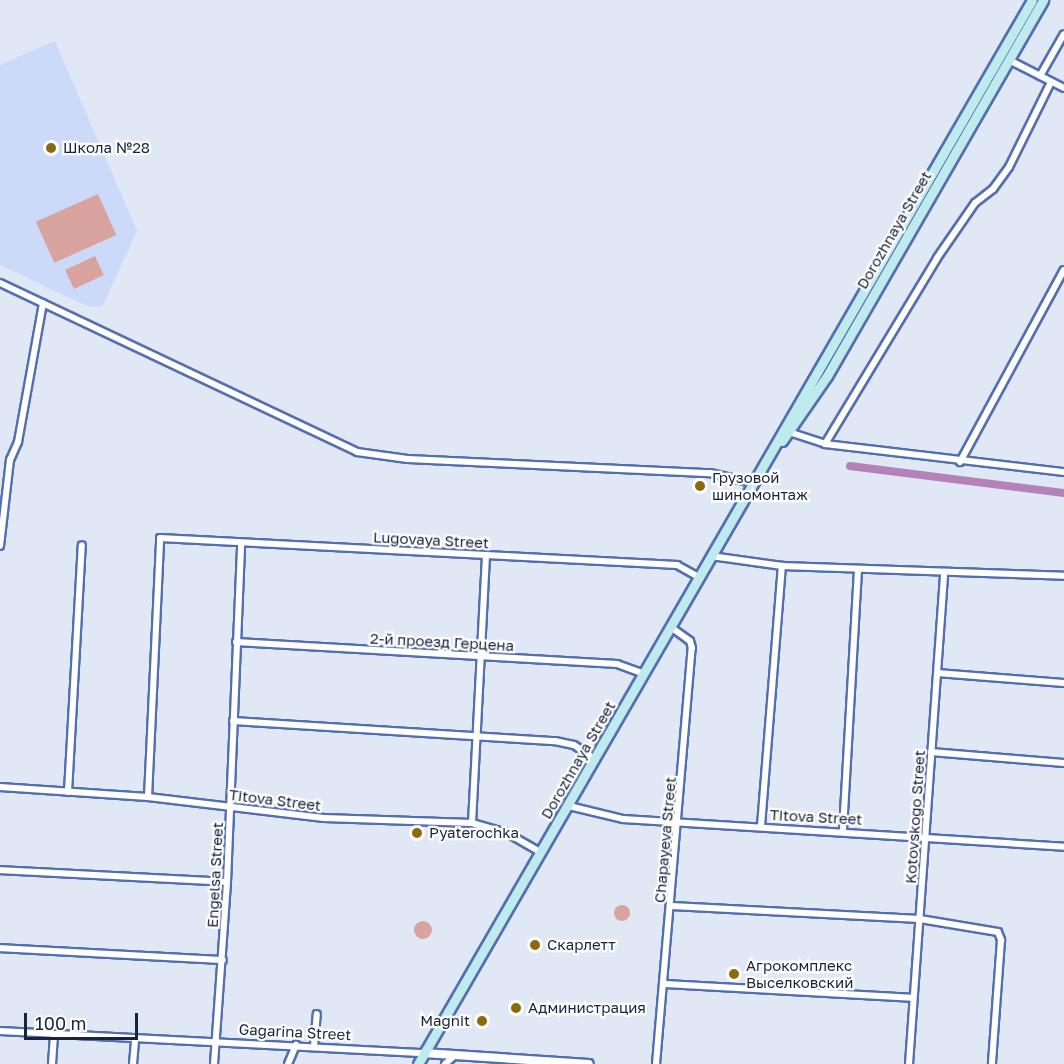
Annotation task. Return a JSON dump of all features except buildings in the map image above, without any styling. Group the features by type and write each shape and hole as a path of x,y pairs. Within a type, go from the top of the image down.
{"main road":[{"name":"Dorozhnaya Street","path":"418,1064 645,675 711,556 1032,0"},
{"name":"Dorozhnaya Street","path":"761,470 827,376 1043,0"}],"street":[{"path":"1040,76 1064,33"},
{"path":"1009,60 1064,88"},
{"path":"825,444 937,258 975,203 993,189 1009,167 1051,82"},
{"path":"960,462 1064,270"},
{"path":"0,283 357,452 408,459 710,473 753,483"},
{"path":"0,546 10,460 18,442 43,303"},
{"path":"789,432 825,444 960,462 1064,472"},
{"name":"Lugovaya Street","path":"148,797 160,538 677,565 699,577"},
{"name":"Engelsa Street","path":"214,1064 223,960 241,543"},
{"path":"68,792 82,545"},
{"path":"472,823 486,555"},
{"path":"711,556 782,566 1064,576"},
{"path":"761,826 782,566"},
{"path":"843,830 858,570"},
{"name":"Kotovskogo Street","path":"909,1064 944,572"},
{"name":"Chapayeva Street","path":"656,1064 672,906 692,648 690,641 672,628"},
{"name":"2-й проезд Герцена","path":"236,642 617,664 645,675"},
{"path":"937,673 1064,683"},
{"path":"232,721 555,741 574,745 595,759"},
{"path":"931,752 1064,763"},
{"name":"Titova Street","path":"0,787 148,797 324,818 472,823 507,833 542,853"},
{"name":"Titova Street","path":"569,806 601,816 843,830 1064,847"},
{"path":"0,870 227,882"},
{"path":"672,906 920,919 994,930 1001,935 992,1064"},
{"path":"0,948 223,960"},
{"path":"664,984 913,998"},
{"path":"314,1046 316,1014"},
{"name":"Gagarina Street","path":"0,1031 215,1040 424,1053 452,1058 512,1062 589,1064"},
{"path":"52,1064 54,1034"},
{"path":"133,1064 135,1038"},
{"path":"288,1064 296,1045"},
{"path":"445,1064 452,1058"}],"shaded area":[{"name":"Школа №28","path":"55,41 137,231 102,307 87,306 0,265 0,65"},
{"path":"98,194 116,235 54,263 36,222"},
{"path":"95,256 104,275 74,289 65,270"},
{"path":"622,905 628,907 630,913 628,919 622,921 616,919 614,913 616,907"},
{"path":"423,921 429,924 432,930 429,936 423,939 417,936 414,930 417,924"}],"waterway":[{"path":"850,466 1064,493"}],"place":[{"name":"Школа №28","path":"51,148"},
{"name":"Грузовой шиномонтаж","path":"700,486"},
{"name":"Pyaterochka","path":"417,833"},
{"name":"Скарлетт","path":"535,945"},
{"name":"Агрокомплекс Выселковский","path":"734,974"},
{"name":"Администрация","path":"516,1008"},
{"name":"Magnit","path":"482,1021"}]}
